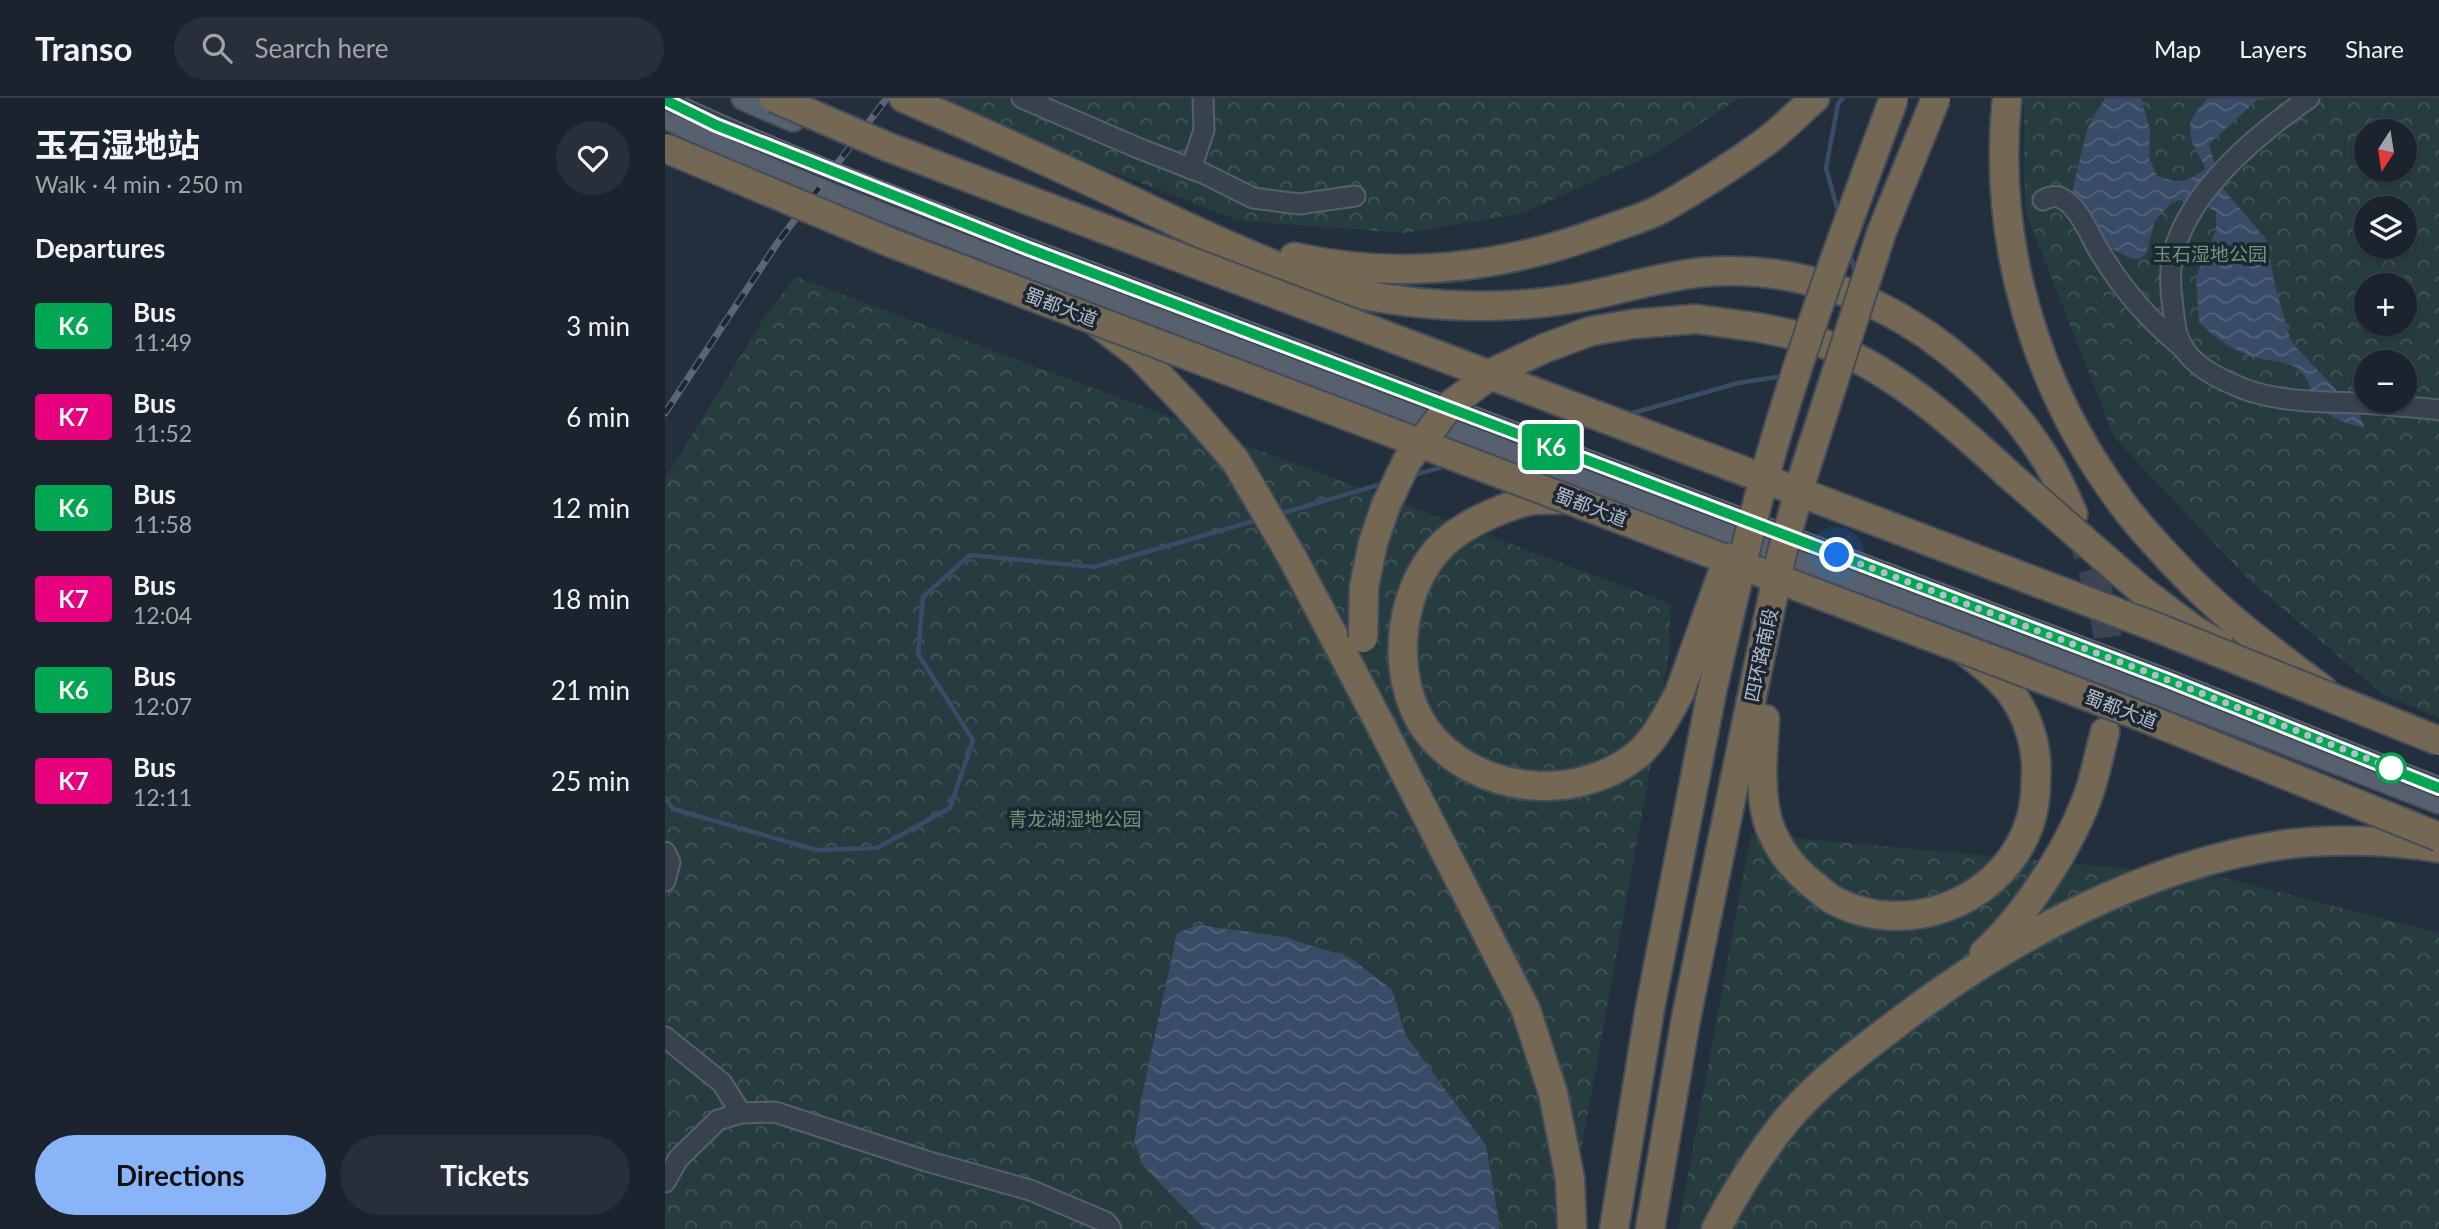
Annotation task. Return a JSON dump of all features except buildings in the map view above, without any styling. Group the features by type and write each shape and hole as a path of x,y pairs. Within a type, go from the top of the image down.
{"highway":[{"path":"774,98 888,147 2158,628 2439,739"},
{"path":"904,98 1277,267 1347,292 1408,303 1491,307 1570,299 1650,279 1708,272 1767,272 1837,288 1906,319 1965,363 2019,421 2051,467 2073,514"},
{"path":"1195,231 1329,265 1418,271 1495,262 1573,243 1658,211 1765,142 1815,98"},
{"name":"四环路南段","path":"1614,1229 1650,1009 1712,691 1745,548 1774,442 1838,249 1894,98"},
{"name":"四环路南段","path":"1650,1229 1686,1017 1758,710 1782,553 1835,375 1882,231 1936,98"},
{"path":"2007,98 2004,168 2011,247 2024,310 2045,369 2077,434 2121,503 2181,572 2249,634 2322,689"},
{"path":"665,150 781,187 1940,633 2434,811"},
{"name":"蜀都大道","path":"665,150 894,244 2122,709 2434,811"},
{"path":"1056,292 1138,354 1187,405 1235,460 1292,557 1526,1010 1553,1093 1570,1179 1573,1229"},
{"path":"1381,726 1363,638 1364,587 1373,543 1386,505 1407,461 1450,405 1496,371 1545,348 1591,331 1633,324 1696,319 1762,327 1814,340 1864,362 1921,399 1963,432 2141,590 2194,630 2247,660 2439,739"},
{"path":"1589,498 1528,501 1488,516 1454,534 1431,558 1412,592 1403,632 1401,664 1412,701 1427,730 1450,754 1478,771 1513,783 1545,787 1582,782 1612,770 1638,754 1657,732 1679,694 1712,600 1774,442"},
{"path":"1758,710 1765,811 1776,844 1805,879 1837,902 1876,914 1914,917 1950,908 1985,887 2008,863 2025,835 2036,799 2037,759 2029,726 2009,690 1981,663 1940,633"},
{"path":"1716,1229 1741,1182 1786,1121 1836,1069 1950,983 1994,944 2024,909 2060,854 2090,791 2105,732"},
{"path":"1950,983 2046,927 2153,879 2226,857 2282,845 2367,840 2439,848"}],"main road":[{"path":"744,98 1030,214 1853,524 2439,754"},
{"path":"665,116 758,160 1023,263 1562,469 2019,639 2434,811"}],"street":[{"path":"1023,98 1205,174 1252,198 1299,204 1355,196"},
{"path":"1191,169 1204,130 1203,98"},
{"path":"2185,350 2177,334 2171,289 2175,245 2199,200 2224,168 2309,98"},
{"path":"665,100 729,130 1029,249 2168,680 2434,811"},
{"path":"2043,200 2050,197 2062,198 2074,210 2103,259 2156,326 2185,350 2199,367 2246,390 2300,401 2439,410"},
{"path":"665,852 670,862 665,881"},
{"path":"665,1037 722,1083 741,1113"},
{"path":"665,1182 678,1159 718,1120 741,1113 775,1112 926,1161 1030,1190 1106,1223 1111,1229"}],"green space":[{"path":"933,98 1740,98 1654,154 1523,213 1405,233 1240,221 1040,144"},
{"name":"玉石湿地公园","path":"2012,98 2439,98 2439,718 2383,694 2248,579 2114,437 2025,210 2024,104"},
{"name":"青龙湖湿地公园","path":"796,277 1671,604 1669,651 1656,736 1579,1162 1570,1229 665,1229 665,479 765,316"},
{"path":"1751,834 2221,877 2439,933 2439,1229 1678,1229"}],"water":[{"path":"2106,98 2141,98 2150,130 2149,157 2157,176 2177,181 2192,177 2205,169 2190,130 2196,112 2208,98 2273,98 2257,100 2209,144 2221,186 2266,239 2290,338 2342,396 2354,404 2354,413 2358,413 2365,428 2346,423 2326,412 2301,371 2295,367 2241,352 2212,334 2199,322 2196,277 2216,230 2216,212 2203,204 2181,200 2172,202 2155,221 2146,254 2140,259 2133,259 2092,240 2073,200 2073,188 2087,130"},
{"path":"1198,925 1284,937 1351,958 1392,990 1406,1036 1486,1145 1499,1229 1205,1229 1144,1167 1134,1142 1177,933"}],"waterway":[{"path":"1839,215 1826,168 1838,104 1843,98"},
{"path":"1850,254 1855,271"},
{"path":"1626,415 1738,383 1784,376"},
{"path":"1545,438 1591,425"},
{"path":"1410,476 1446,466"},
{"path":"1279,514 1385,483"},
{"path":"665,798 673,809 816,850 877,848 950,808 973,740 918,654 923,597 970,555 1094,567 1257,520"}],"tunnel":[{"path":"2079,529 2106,625 2110,684"}],"railway":[{"path":"665,413 778,242 887,98"}],"bus line":[{"name":"K6","path":"665,100 716,125 871,188 2168,680 2439,788"}],"route":[{"path":"1837,555 2168,680 2391,768"}]}
